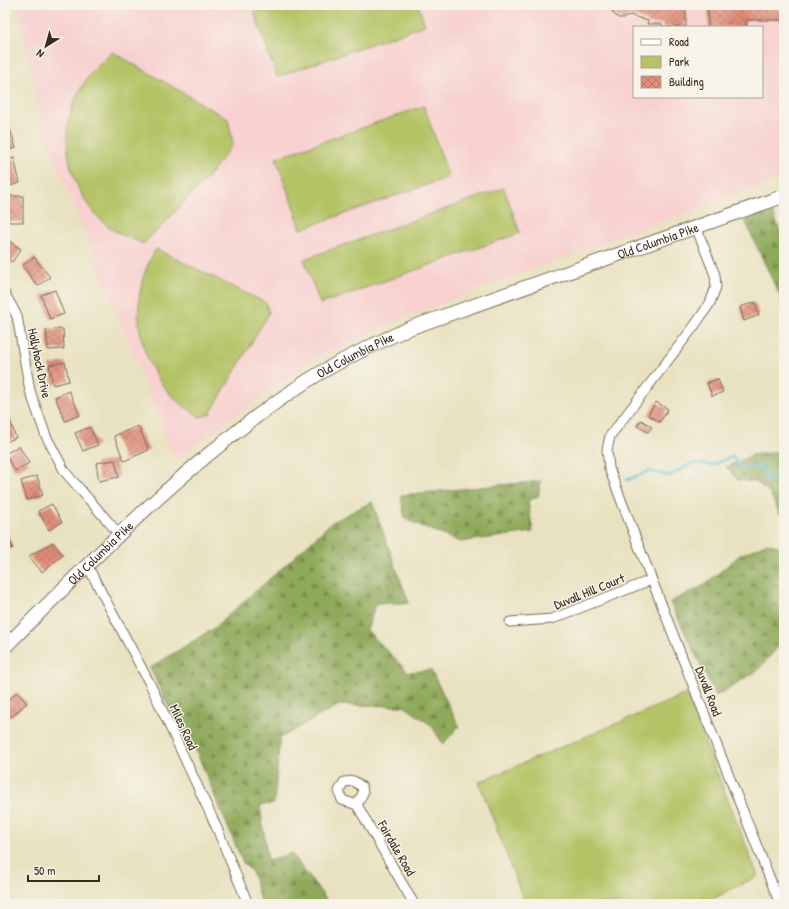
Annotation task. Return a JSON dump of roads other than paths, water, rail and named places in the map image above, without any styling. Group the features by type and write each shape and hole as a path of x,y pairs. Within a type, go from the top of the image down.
{"main road":[{"name":"Old Columbia Pike","path":"5,647 87,565 170,486 228,439 307,381 356,353 410,328 784,196"}],"street":[{"name":"Duvall Road","path":"696,227 715,275 716,287 710,303 696,325 610,436 607,450 609,468 701,709 780,904"},
{"name":"Hollyhock Drive","path":"5,294 17,316 30,391 46,436 65,472 119,534"},
{"name":"Miles Road","path":"87,565 150,684 216,826 248,904"},
{"name":"Duvall Hill Court","path":"510,622 552,619 652,580"},
{"name":"Fairdale Road","path":"357,805 414,904"}],"waterway":[{"path":"627,480 649,471 669,476 693,463 711,465 732,457 742,468 760,466 768,480 784,482"}]}
